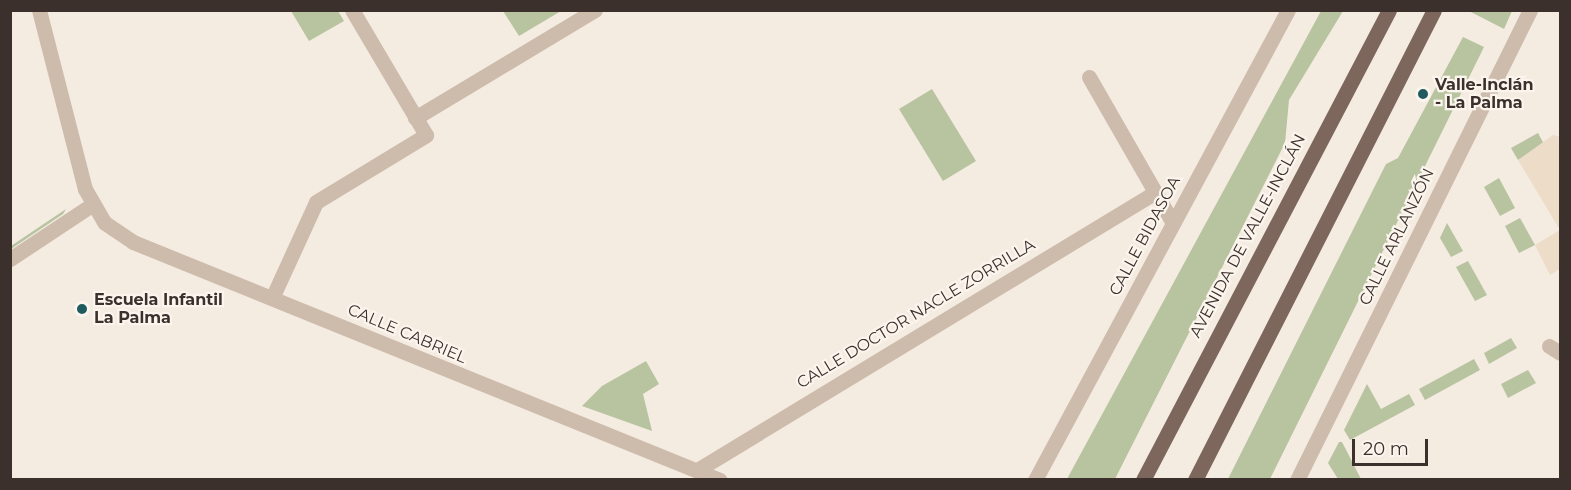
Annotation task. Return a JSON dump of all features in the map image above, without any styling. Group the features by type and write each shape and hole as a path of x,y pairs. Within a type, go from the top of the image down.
{"main road":[{"name":"AVENIDA DE VALLE-INCLÁN","path":"1143,480 1389,10"},
{"path":"1195,480 1434,10"}],"street":[{"name":"CALLE CABRIEL","path":"39,10 85,189 105,223 133,242 699,468 720,480"},
{"path":"415,118 595,10"},
{"name":"CALLE BIDASOA","path":"1035,480 1288,10"},
{"name":"CALLE ARLANZÓN","path":"1297,480 1530,10"},
{"path":"273,297 316,202 426,135 354,14"},
{"path":"1089,77 1173,223"},
{"name":"CALLE DOCTOR NACLE ZORRILLA","path":"699,468 1154,193"},
{"path":"10,259 93,204"}],"green space":[{"path":"291,11 338,11 344,21 309,41"},
{"path":"503,11 561,11 519,36"},
{"path":"1321,11 1343,11 1289,100 1285,143 1115,479 1067,479"},
{"path":"1469,11 1512,11 1504,29"},
{"path":"1463,37 1484,47 1270,479 1228,479 1386,164 1398,158"},
{"path":"932,89 976,161 943,181 899,109"},
{"path":"1538,133 1545,146 1518,160 1511,148"},
{"path":"1499,178 1515,208 1500,216 1484,187"},
{"path":"66,209 63,214 11,249 11,246"},
{"path":"1520,218 1535,245 1519,253 1505,226"},
{"path":"1447,223 1463,251 1451,257 1440,238"},
{"path":"1468,261 1487,295 1475,301 1456,267"},
{"path":"1511,338 1517,348 1489,364 1484,353"},
{"path":"1474,359 1480,370 1425,400 1419,389"},
{"path":"646,361 659,384 643,394 652,431 582,406 602,386"},
{"path":"1528,370 1536,383 1508,398 1501,384"},
{"path":"1367,384 1381,409 1409,394 1415,405 1350,440 1344,430"},
{"path":"1339,442 1342,442 1361,479 1338,479 1328,463"}],"shaded area":[{"path":"1553,135 1560,137 1560,230 1518,160"},
{"path":"1560,230 1560,269 1550,275 1535,245"}],"place":[{"name":"Valle-Inclán - La Palma","path":"1423,94"},
{"name":"Escuela Infantil La Palma","path":"82,309"}]}
